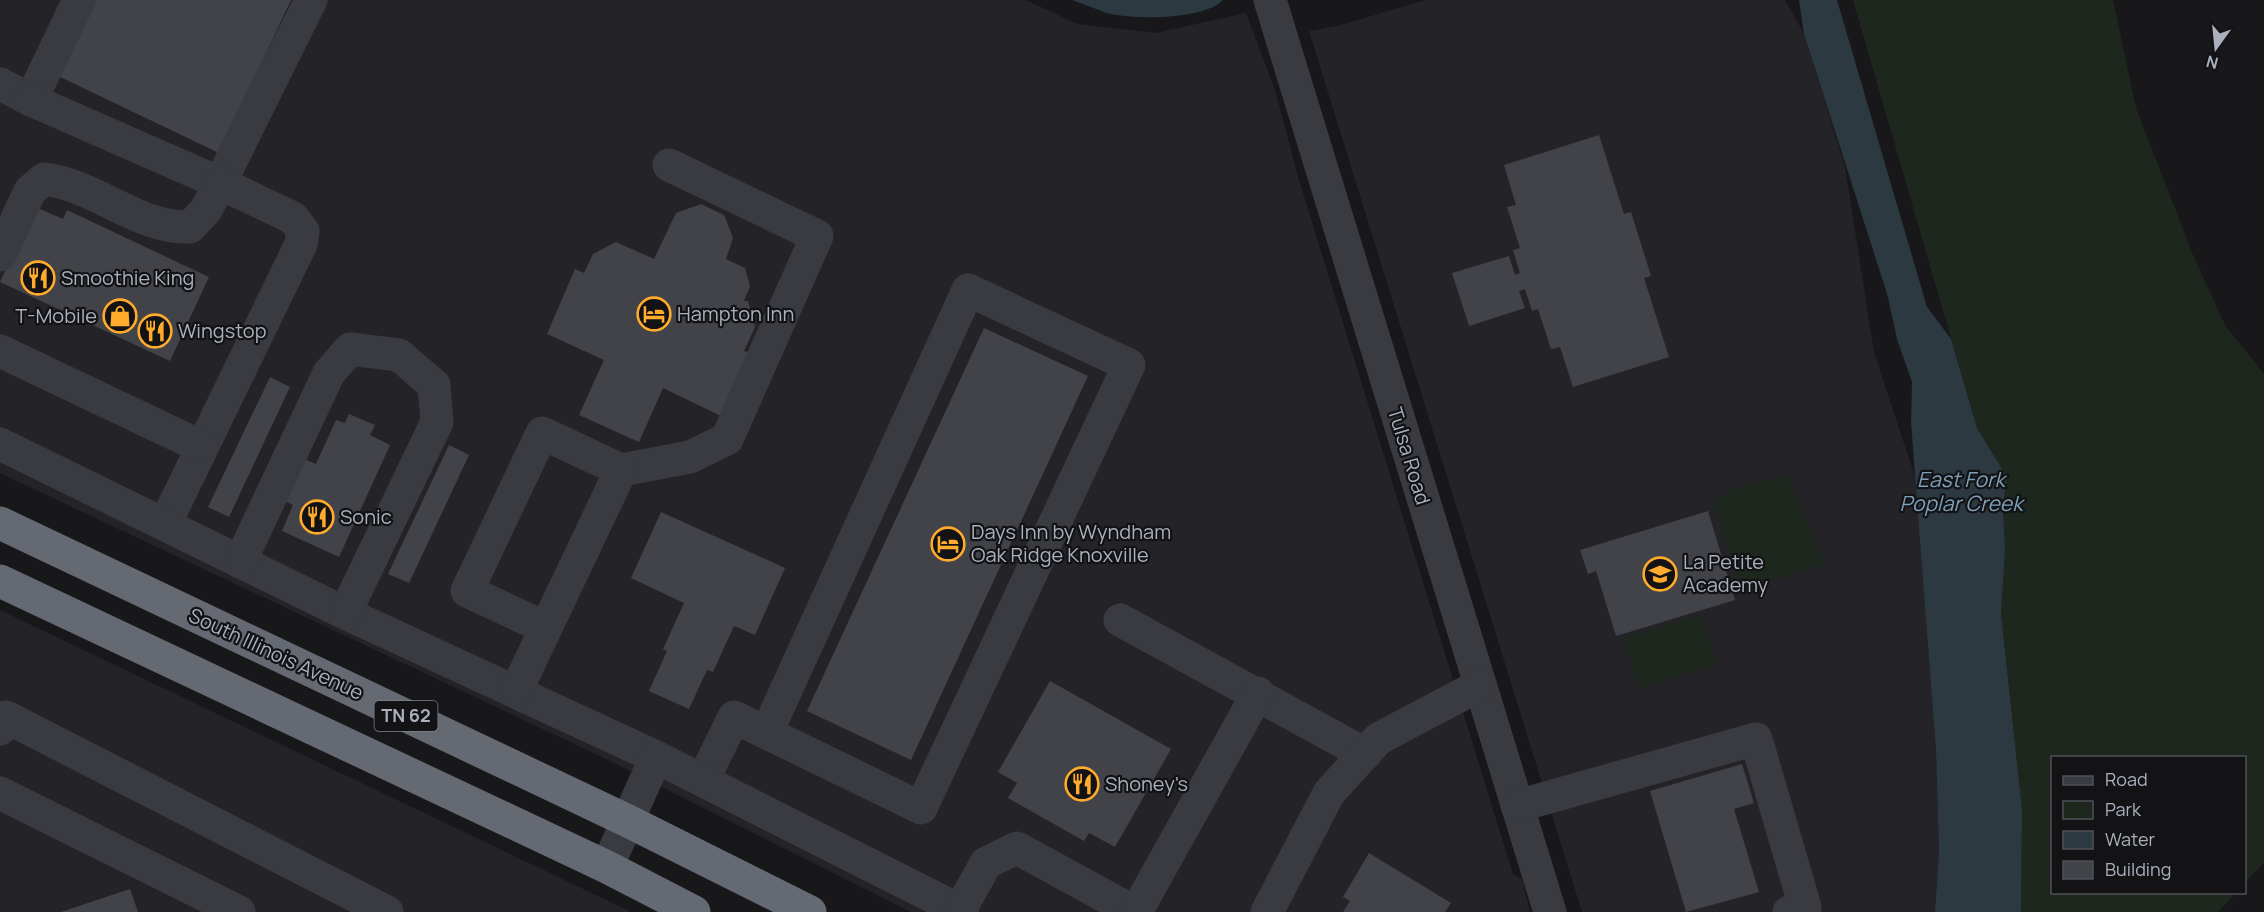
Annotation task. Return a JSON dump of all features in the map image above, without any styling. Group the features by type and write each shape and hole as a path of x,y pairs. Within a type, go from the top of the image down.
{"highway":[{"name":"South Illinois Avenue","path":"0,523 628,821 810,912"},
{"name":"TN 62","path":"0,581 607,867 694,912"}],"street":[{"path":"79,0 10,97 220,183 293,218 303,231 301,244 165,524"},
{"path":"0,255 30,191 44,179 65,182 168,228 190,227 206,210 311,0"},
{"name":"Tulsa Road","path":"1270,0 1550,912"},
{"path":"546,628 467,591 543,433 621,470 690,457 727,440 817,236 669,165"},
{"path":"703,780 734,717 921,807 1129,365 968,290 766,732"},
{"path":"240,562 329,373 350,349 399,355 434,385 437,422 345,613"},
{"path":"0,351 202,447"},
{"path":"0,444 345,613 656,757 962,911 986,863 1017,848 1135,912 1258,693"},
{"path":"516,691 621,470"},
{"path":"1120,620 1258,693 1365,754"},
{"path":"1267,912 1329,793 1378,739 1480,685"},
{"path":"0,729 6,717 387,912"},
{"path":"1517,806 1756,739 1805,908 1789,912"},
{"path":"607,867 656,757"},
{"path":"0,793 239,912"}],"shaded area":[{"path":"0,0 1026,0 1077,24 1156,33 1246,13 1275,90 1299,180 1513,874 1522,879 1530,912 911,912 602,757 0,473"},
{"path":"1426,0 1785,0 1804,34 1845,167 1874,352 1916,480 1936,751 1939,850 1935,912 1582,912 1309,31 1337,26"},
{"path":"0,610 627,910 629,912 0,912"}],"green space":[{"path":"1853,0 2113,0 2136,108 2193,255 2225,325 2264,374 2264,862 2246,882 2246,756 2051,756 2051,894 2235,894 2218,912 2021,912 2022,810 2001,613 2005,551 2003,507 2007,477 1977,428"},
{"path":"1787,474 1825,564 1741,591 1713,503 1730,489"},
{"path":"1702,614 1717,665 1638,688 1624,638"}],"water":[{"path":"1072,0 1223,0 1214,7 1185,15 1134,17 1107,13"},
{"name":"East Fork Poplar Creek","path":"1799,0 1837,0 1927,307 1951,339 1977,428 2007,477 2003,507 2005,551 2001,613 2022,810 2021,912 1935,912 1939,850 1936,751 1911,422 1912,382 1897,339 1888,297 1804,34"}],"building":[{"path":"92,0 291,0 219,153 56,75"},
{"path":"1599,135 1624,214 1631,212 1651,276 1644,278 1669,357 1573,387 1560,347 1551,349 1538,309 1532,311 1525,289 1519,291 1525,308 1469,326 1452,273 1509,256 1515,275 1520,273 1513,250 1520,248 1507,207 1516,205 1504,165"},
{"name":"Hampton Inn","path":"701,204 724,215 733,238 726,259 745,268 750,286 744,301 748,301 755,327 744,351 752,353 721,416 663,388 639,442 579,415 604,360 547,334 575,269 584,273 593,254 616,242 654,259 676,213"},
{"path":"35,207 63,219 67,210 209,277 170,361 0,282"},
{"name":"Days Inn by Wyndham Oak Ridge Knoxville","path":"984,328 1088,376 911,760 807,711"},
{"path":"270,377 290,387 229,517 208,507"},
{"path":"349,414 375,425 370,435 390,445 339,557 282,531 293,505 285,501 304,459 316,464 336,420 345,423"},
{"path":"449,445 469,455 409,583 388,574"},
{"path":"1708,511 1735,600 1616,636 1596,571 1588,574 1580,550"},
{"path":"661,512 785,568 755,635 734,626 713,672 707,670 689,709 649,691 667,651 663,649 684,603 631,578"},
{"path":"1050,681 1171,749 1115,847 1089,833 1084,841 1008,798 1017,783 998,772"},
{"path":"1742,764 1754,803 1734,809 1759,892 1686,912 1650,791"},
{"path":"1369,853 1451,903 1445,912 1343,912 1350,901 1343,897"},
{"path":"130,889 138,912 61,912"}],"place":[{"name":"Smoothie King","path":"38,278"},
{"name":"Hampton Inn","path":"654,314"},
{"name":"T-Mobile","path":"120,316"},
{"name":"Wingstop","path":"155,331"},
{"name":"Sonic","path":"317,517"},
{"name":"Days Inn by Wyndham Oak Ridge Knoxville","path":"948,544"},
{"name":"La Petite Academy","path":"1660,574"},
{"name":"Shoney's","path":"1082,784"}]}
